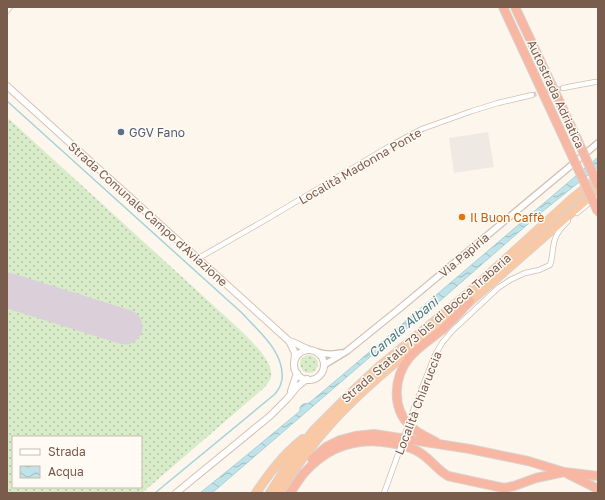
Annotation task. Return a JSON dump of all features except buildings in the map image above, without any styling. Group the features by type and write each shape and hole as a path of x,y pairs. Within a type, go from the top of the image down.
{"highway":[{"name":"Autostrada Adriatica","path":"503,7 598,212"},
{"name":"Autostrada Adriatica","path":"515,7 598,185"},
{"name":"Strada Statale 73 bis di Bocca Trabaria","path":"270,493 292,459 314,430 340,404 377,369 465,296 572,199 598,178"},
{"name":"Strada Statale 73 bis di Bocca Trabaria","path":"279,493 307,452 340,414 379,377 470,302 598,190"},
{"path":"440,444 416,431 406,421 401,413 398,403 398,383 404,365 411,356 449,323 470,302"},
{"path":"256,493 279,461 314,430"},
{"path":"286,493 302,470 314,457 328,446 340,440 359,435 377,434 513,458 564,472 598,479"},
{"path":"290,493 304,473 320,458 342,446 362,442 380,442 408,447 422,454 448,476 504,488 564,472 598,476"},
{"path":"564,472 598,489"}],"main road":[{"name":"Strada Comunale Campo d'Aviazione","path":"7,86 197,259 290,341 314,351"},
{"path":"290,341 295,353 294,364 294,367 301,377 313,379 322,371 324,365 323,359 314,351 305,350 299,353 294,364"},
{"path":"286,399 293,387 297,373"},
{"path":"176,493 270,416 297,387 307,379"}],"street":[{"path":"7,12 10,7"},
{"path":"563,88 597,80"},
{"name":"Località Madonna Ponte","path":"197,259 390,146 422,129 472,111 532,95"},
{"name":"Via Papiria","path":"324,365 347,351 399,309 598,143"},
{"name":"Località Chiaruccia","path":"384,493 414,408 435,355 448,335 498,288 525,273 539,270 550,265 555,240 559,231 565,223 598,196"},
{"name":"Via Papiria","path":"314,351 329,355 347,351"}],"shaded area":[{"path":"488,132 494,167 454,173 449,138"}],"green space":[{"path":"9,119 238,328 263,355 270,367 271,377 270,381 265,387 142,493 7,493 7,121"},
{"path":"309,355 315,358 318,364 315,370 309,373 303,370 300,364 303,358"}],"water":[{"name":"Canale Albani","path":"598,157 598,167 543,211 418,320 377,351 212,493 200,493 300,411 300,407 303,404 309,403"}],"waterway":[{"path":"7,101 242,313 270,343 279,360 282,370 282,380 281,385 275,394 155,493"}],"runway":[{"path":"7,290 125,327"}],"tunnel":[{"path":"532,95 563,88"}],"place":[{"name":"GGV Fano","path":"121,132"},
{"name":"Il Buon Caffè","path":"462,217"}]}
